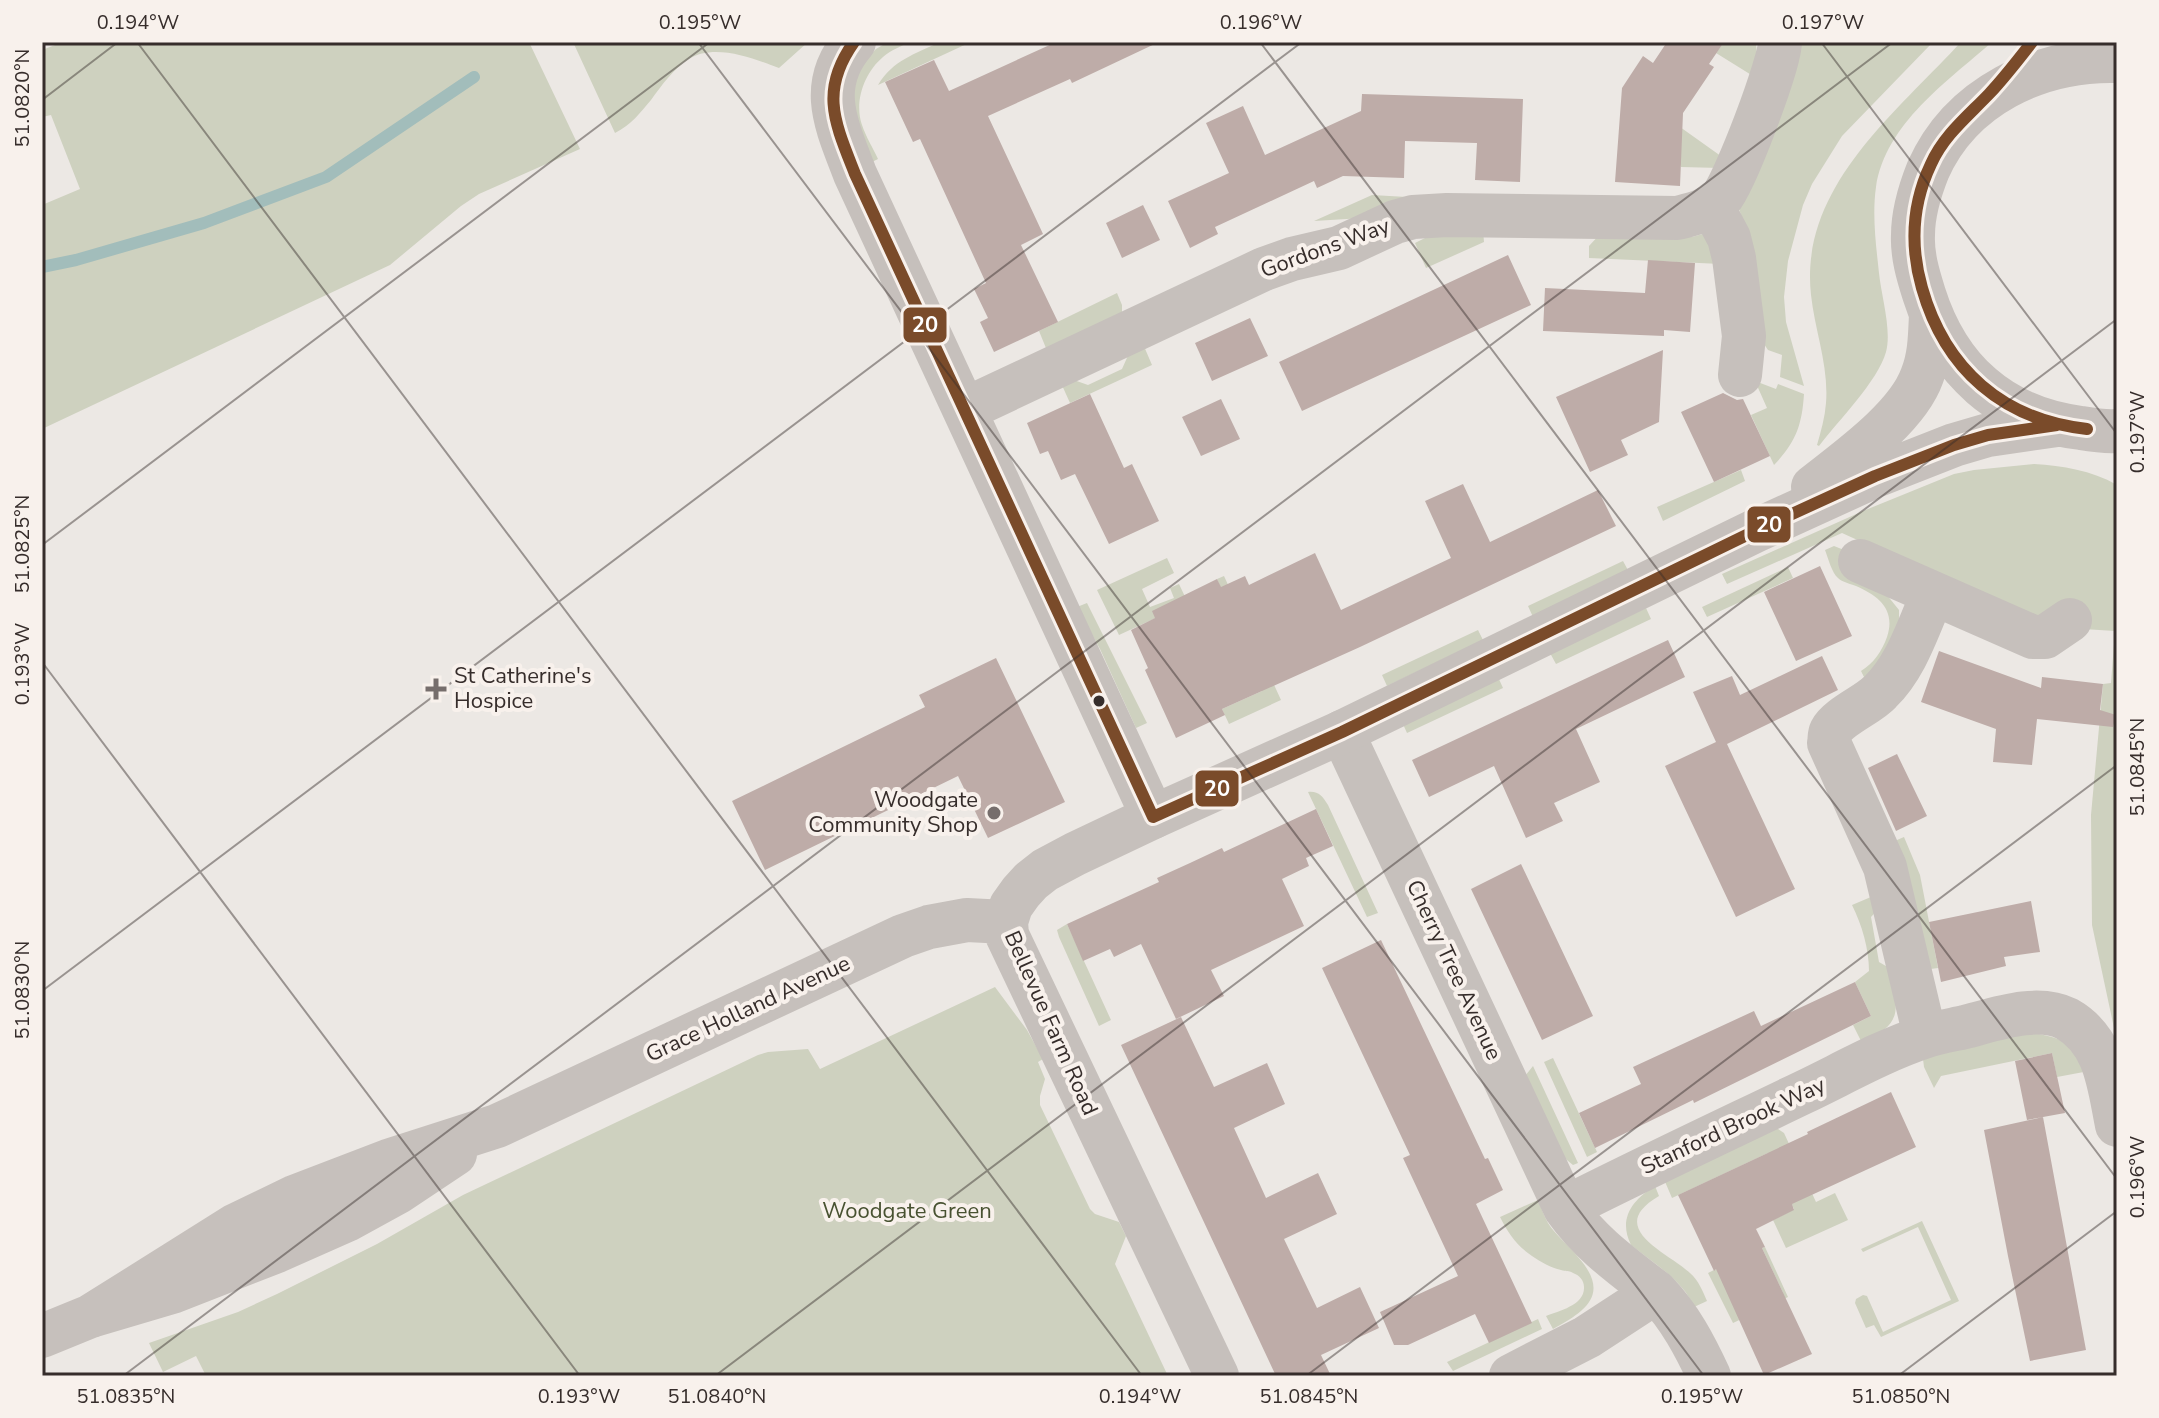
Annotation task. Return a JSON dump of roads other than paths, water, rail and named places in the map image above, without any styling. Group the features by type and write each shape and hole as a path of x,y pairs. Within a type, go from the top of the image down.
{"street":[{"path":"854,42 843,54 835,71 831,92 842,139 855,174 1153,817"},
{"path":"1740,375 1744,336 1734,258 1729,238 1712,206 1730,187 1774,72 1780,42"},
{"path":"1985,99 2032,42"},
{"path":"2114,434 2034,418 2012,407 1979,383 1947,347 1931,314 1918,273 1913,234 1918,200 1933,160 1944,141 1970,111 2010,84 2041,72 2079,62 2117,61"},
{"name":"Gordons Way","path":"966,409 1264,269 1339,248 1413,217 1677,218 1712,206"},
{"name":"Bellevue Farm Road","path":"1757,530 1862,447 1907,401 1921,379 1926,364 1931,314"},
{"name":"Bellevue Farm Road","path":"1217,1376 1007,935 1006,922 1011,906 1021,892 1045,870 1153,817 1342,732 1757,530 1875,476 1954,445 2009,431 2057,425"},
{"path":"1860,561 2033,637 2045,637 2070,620"},
{"path":"1925,1036 1885,867 1829,743 1831,731 1879,694 1896,674 1933,594"},
{"name":"Cherry Tree Avenue","path":"1342,732 1565,1208"},
{"name":"Grace Holland Avenue","path":"42,1336 91,1316 172,1292 347,1220 398,1192 497,1126 903,936 929,927 967,920 1006,922"},
{"name":"Stanford Brook Way","path":"1565,1208 1651,1164 1925,1036 2025,1014 2046,1013 2064,1018 2091,1039 2106,1069 2117,1125"},
{"path":"1565,1208 1582,1231 1601,1249 1669,1306 1709,1376"},
{"path":"1511,1376 1559,1354 1656,1292"}],"waterway":[{"path":"42,267 204,223 326,177 474,77"}],"place":[{"name":"St Catherine's Hospice","path":"436,689"},
{"name":"Woodgate Community Shop","path":"994,813"}],"park label":[{"name":"Woodgate Green","path":"907,1211"}]}
